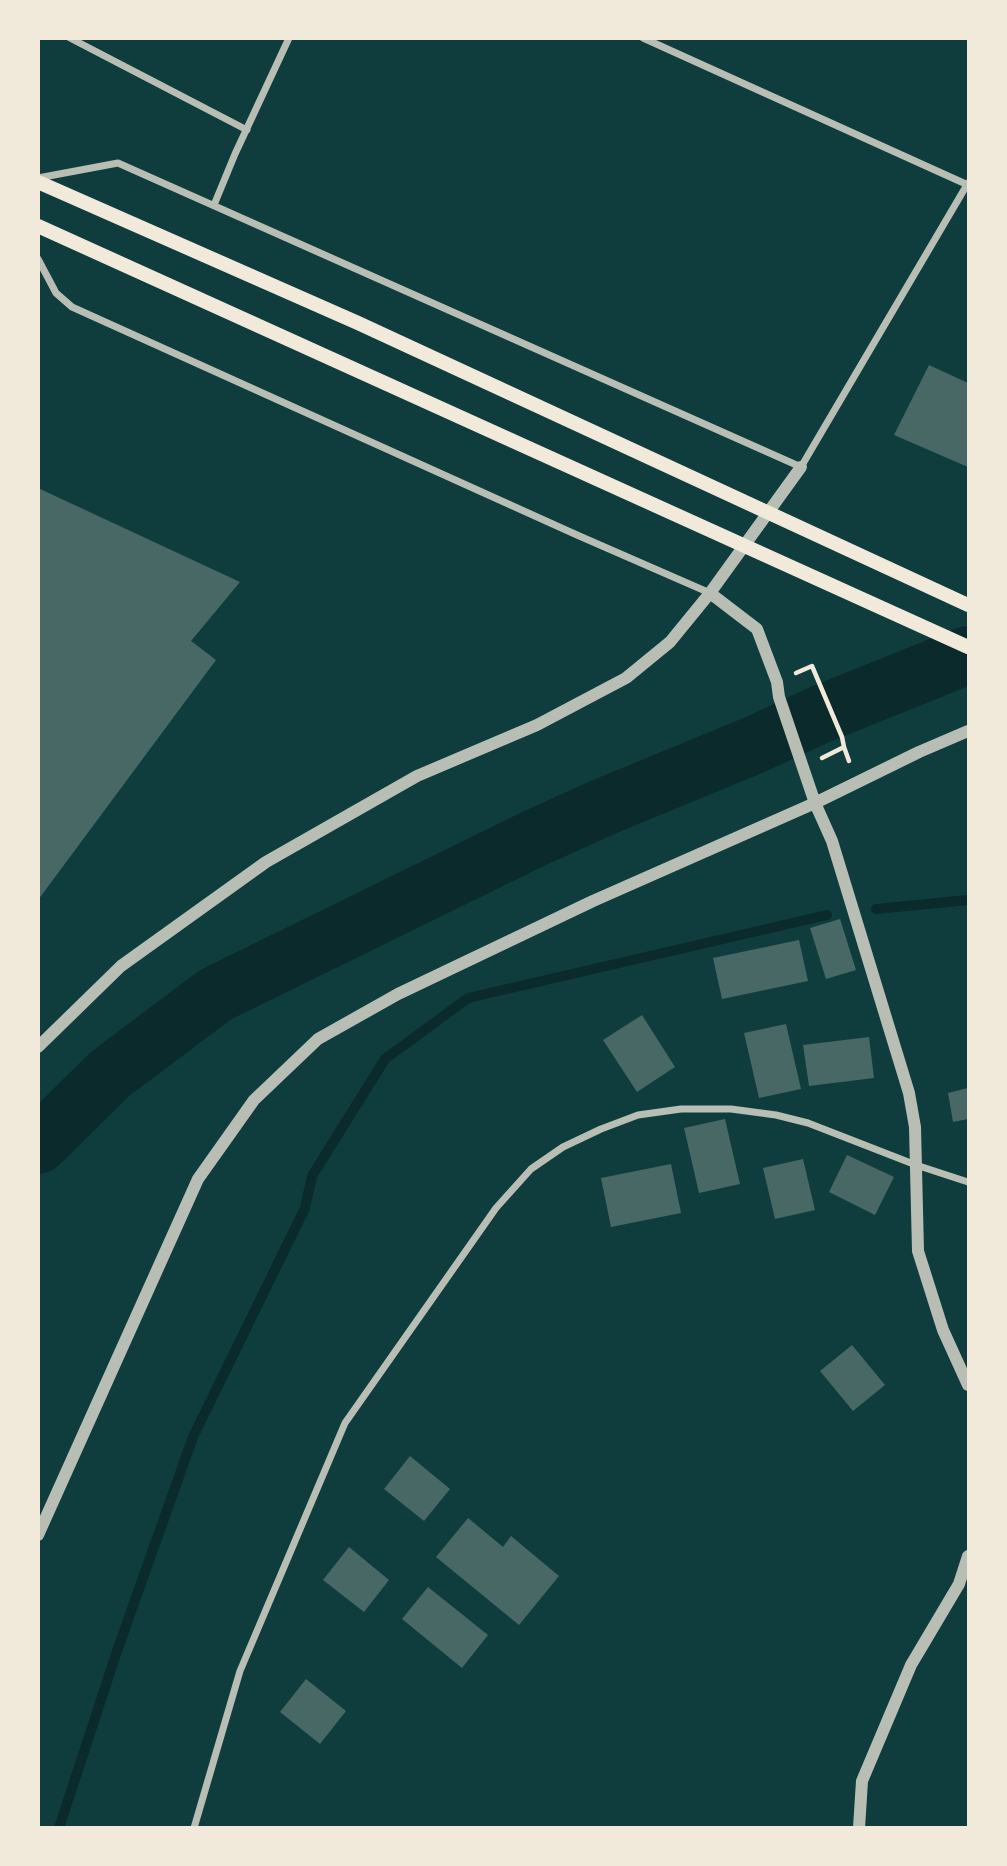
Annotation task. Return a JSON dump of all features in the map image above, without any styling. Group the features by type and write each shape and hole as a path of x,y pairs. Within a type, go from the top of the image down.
{"main road":[{"path":"38,180 346,317 968,604"},
{"path":"38,226 968,647"}],"street":[{"path":"70,38 247,130"},
{"path":"214,205 289,38"},
{"path":"38,1047 121,966 266,862 417,776 537,725 626,678 670,642 710,593 801,467 968,184 643,38"},
{"path":"38,180 118,163 801,467"},
{"path":"38,259 56,293 72,307 710,593 757,629 777,682 779,697 815,803 832,841 909,1093 915,1127 918,1251 943,1329 968,1385"},
{"path":"38,1535 198,1179 254,1100 318,1039 398,994 580,907 815,803 968,731"},
{"path":"194,1828 240,1671 345,1423 496,1208 531,1170 563,1147 638,1115 681,1109 731,1110 776,1115 808,1123 968,1182"},
{"path":"859,1828 862,1781 911,1665 959,1584 968,1556"}],"path":[{"path":"817,676 842,737"}],"building":[{"path":"929,365 968,383 968,467 894,435"},
{"path":"38,488 240,582 191,641 216,660 38,900"},
{"path":"840,919 856,970 826,979 810,928"},
{"path":"799,940 808,981 722,999 713,958"},
{"path":"642,1015 675,1067 637,1092 603,1040"},
{"path":"786,1024 801,1089 759,1098 744,1033"},
{"path":"869,1037 874,1078 809,1086 803,1045"},
{"path":"968,1088 968,1119 953,1122 948,1093"},
{"path":"725,1119 740,1184 699,1193 684,1128"},
{"path":"847,1155 894,1177 875,1215 829,1192"},
{"path":"803,1159 815,1210 775,1219 763,1168"},
{"path":"671,1164 681,1213 611,1227 601,1178"},
{"path":"852,1345 885,1385 853,1411 820,1371"},
{"path":"410,1456 450,1489 424,1521 384,1489"},
{"path":"468,1518 503,1547 511,1536 559,1576 519,1625 436,1557"},
{"path":"349,1547 389,1580 364,1612 323,1580"},
{"path":"428,1587 488,1635 462,1668 402,1619"},
{"path":"306,1679 346,1711 320,1744 280,1712"}],"waterway":[{"path":"38,1145 110,1074 215,995 535,838 821,714 968,655"},
{"path":"876,909 968,900"},
{"path":"59,1828 117,1651 193,1437 305,1208 312,1176 385,1059 468,998 827,915"}]}
